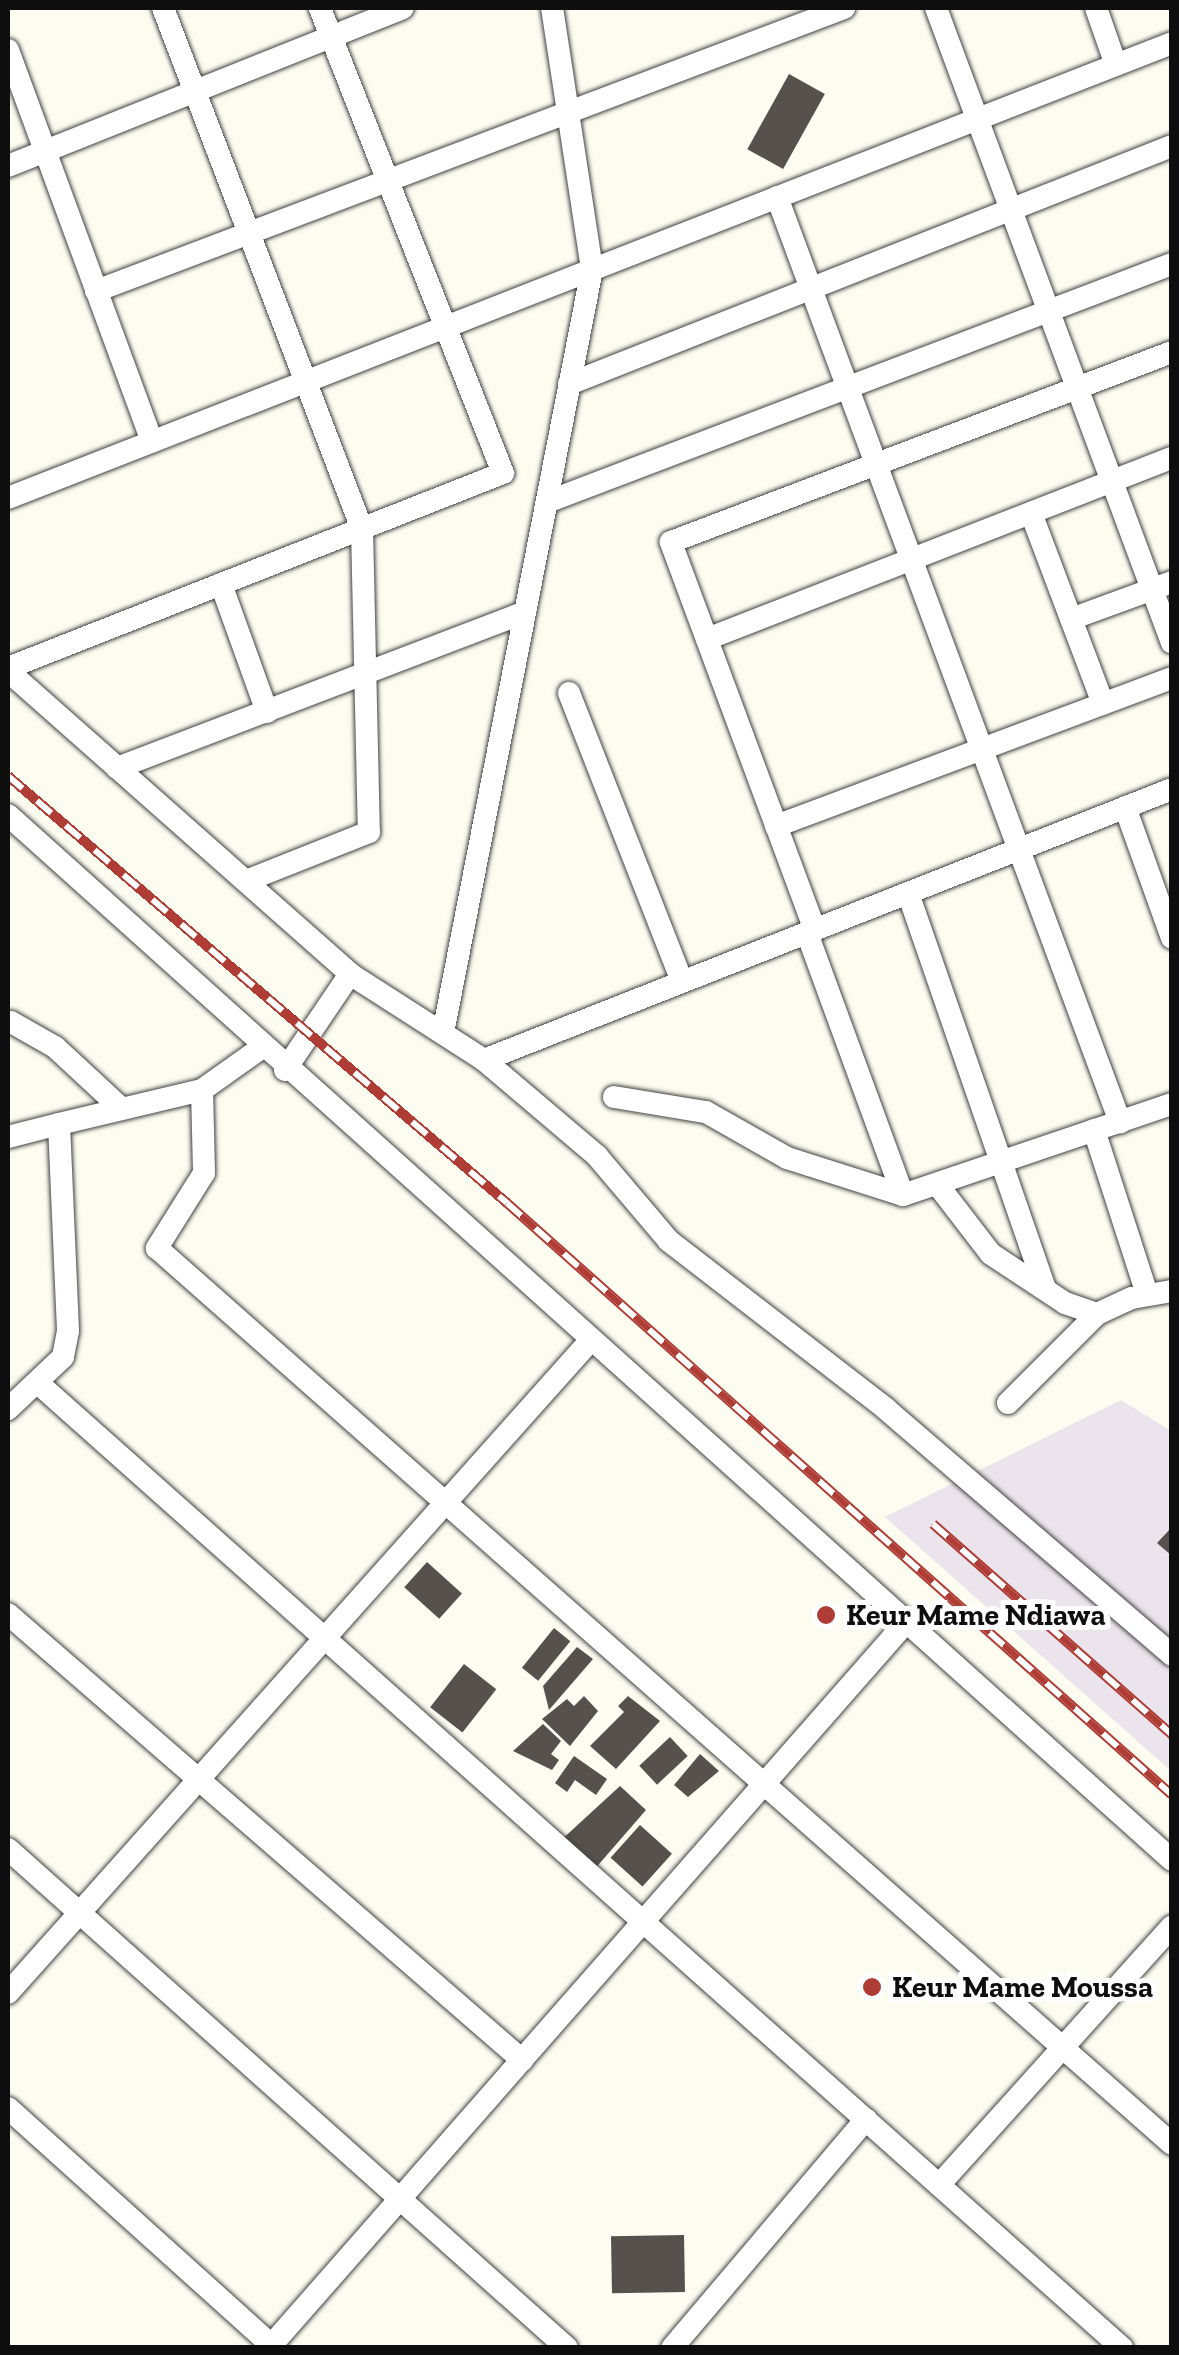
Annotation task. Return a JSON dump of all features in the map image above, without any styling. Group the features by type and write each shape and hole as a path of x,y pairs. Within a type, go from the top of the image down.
{"street":[{"path":"163,8 362,529 369,832 246,881"},
{"path":"320,8 503,473 8,670 350,974 484,1060 597,1156 669,1242 886,1409 1172,1655"},
{"path":"8,166 404,8"},
{"path":"443,1034 592,270 552,8"},
{"path":"96,291 844,8"},
{"path":"936,8 1112,481 1162,586 1172,643"},
{"path":"1096,8 1116,65"},
{"path":"8,498 1172,43"},
{"path":"8,50 152,442"},
{"path":"570,384 1172,146"},
{"path":"777,197 1120,1122"},
{"path":"546,502 1172,264"},
{"path":"903,1195 776,826 672,542 1172,352"},
{"path":"707,638 1172,458"},
{"path":"1031,512 1103,704"},
{"path":"221,584 267,712"},
{"path":"1071,619 1162,586"},
{"path":"118,768 525,612"},
{"path":"776,826 1172,678"},
{"path":"569,693 682,982"},
{"path":"484,1060 1172,789"},
{"path":"1125,807 1172,938"},
{"path":"8,816 260,1048 1172,1860"},
{"path":"908,892 1045,1289"},
{"path":"285,1070 350,974"},
{"path":"8,1022 69,1058 122,1109"},
{"path":"8,1132 202,1090 260,1048"},
{"path":"202,1090 204,1173 157,1248 1172,2144"},
{"path":"614,1096 706,1112 787,1158 903,1195 1172,1104"},
{"path":"8,1409 38,1384 68,1345 59,1124"},
{"path":"1094,1130 1147,1294"},
{"path":"937,1184 991,1254 1045,1289 1097,1314"},
{"path":"1008,1404 1097,1314 1147,1294 1172,1291"},
{"path":"8,1993 590,1341"},
{"path":"38,1384 1122,2348"},
{"path":"8,1614 522,2060"},
{"path":"8,2108 272,2346 907,1621"},
{"path":"8,1849 566,2348"},
{"path":"940,2185 1172,1926"},
{"path":"672,2348 866,2120"}],"shaded area":[{"path":"1121,1400 1171,1431 1171,1771 885,1517"}],"building":[{"path":"789,74 825,94 783,169 747,149"},
{"path":"1172,1527 1172,1556 1157,1543"},
{"path":"427,1562 462,1593 439,1619 404,1587"},
{"path":"554,1628 570,1641 538,1681 522,1668"},
{"path":"577,1647 593,1659 549,1710 543,1686"},
{"path":"464,1664 496,1689 462,1733 430,1707"},
{"path":"584,1696 598,1711 570,1746 542,1719 567,1699 574,1706"},
{"path":"628,1696 660,1721 616,1769 590,1746 624,1712 618,1706"},
{"path":"543,1724 561,1741 551,1754 559,1760 552,1770 513,1751"},
{"path":"670,1737 688,1756 657,1785 639,1766"},
{"path":"700,1754 719,1771 688,1797 674,1785"},
{"path":"574,1756 607,1779 596,1795 575,1780 567,1792 555,1783"},
{"path":"620,1786 646,1810 593,1871 559,1842"},
{"path":"640,1825 672,1854 643,1886 611,1858"},
{"path":"684,2235 685,2292 612,2293 611,2236"}],"railway":[{"path":"8,776 507,1203 1172,1795"},
{"path":"933,1524 1172,1735"}],"place":[{"name":"Keur Mame Ndiawa","path":"826,1615"},
{"name":"Keur Mame Moussa","path":"872,1987"}]}
